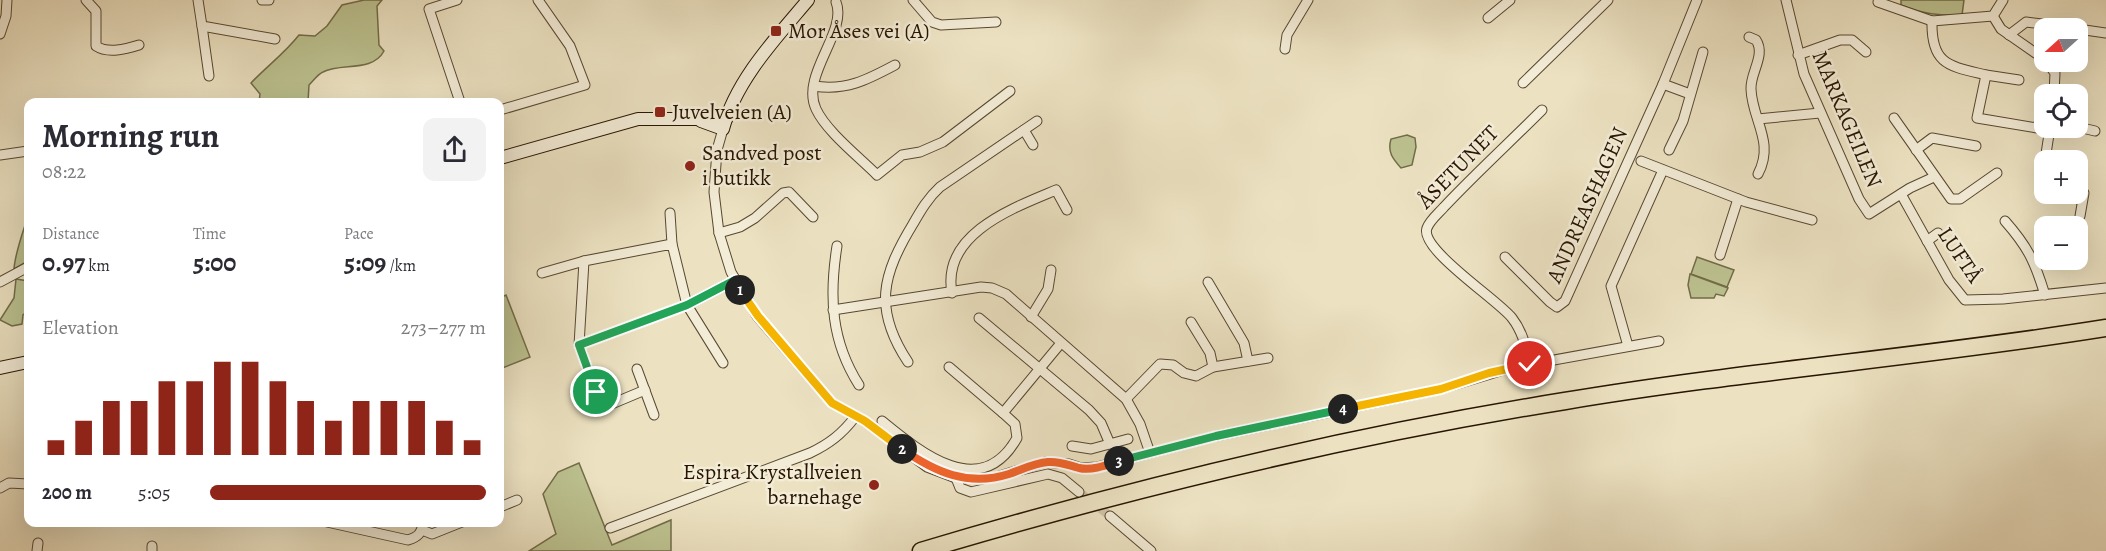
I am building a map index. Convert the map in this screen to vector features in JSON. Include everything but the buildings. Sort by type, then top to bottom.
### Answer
[{"type":"highway","points":[[921,551],[1014,524],[1227,469],[1540,405],[1714,379],[2025,341],[2106,328]]},
{"type":"highway","points":[[956,551],[1227,478],[1459,430],[1666,396],[2106,339]]},
{"type":"street","points":[[0,34],[6,16],[7,0]]},
{"type":"street","points":[[86,0],[96,10],[96,46],[101,49],[125,50],[139,45]]},
{"type":"street","points":[[198,0],[209,76]]},
{"type":"street","points":[[262,0],[269,0]]},
{"type":"street","points":[[457,0],[429,9],[459,98]]},
{"type":"street","points":[[504,109],[585,86],[570,46],[538,0]]},
{"type":"street","points":[[808,0],[749,76],[724,124],[717,150],[714,182],[719,233],[735,280],[758,316],[832,403],[865,421],[927,467],[956,478],[990,479],[1046,462],[1069,464],[1081,468],[1097,467],[1216,436],[1441,389],[1489,373],[1659,341]]},
{"type":"street","points":[[914,0],[932,22],[941,25],[996,22]]},
{"type":"street","points":[[1285,49],[1287,35],[1308,0]]},
{"type":"street","points":[[1488,18],[1510,0]]},
{"type":"street","points":[[1523,83],[1608,0]]},
{"type":"street","name":"ANDREASHAGEN","points":[[1505,257],[1550,302],[1557,307],[1565,300],[1663,84],[1697,0]]},
{"type":"street","name":"MARKAGEILEN","points":[[1786,0],[1798,55],[1820,113],[1869,214],[1900,194],[1934,177]]},
{"type":"street","points":[[1993,16],[2003,0]]},
{"type":"street","points":[[838,1],[839,15],[814,86],[814,104],[818,114],[877,175],[902,155],[943,142],[1010,91]]},
{"type":"street","points":[[1878,2],[1932,21],[1993,16]]},
{"type":"street","points":[[1993,16],[2001,29],[2034,52]]},
{"type":"street","points":[[1932,21],[1931,42],[1939,58],[1960,69],[2019,80]]},
{"type":"street","points":[[2009,35],[2026,22],[2034,23]]},
{"type":"street","points":[[202,26],[275,39]]},
{"type":"street","points":[[2088,31],[2106,33]]},
{"type":"street","points":[[1749,37],[1756,40],[1760,49],[1750,86],[1766,155],[1758,174]]},
{"type":"street","points":[[1798,55],[1840,40],[1852,40],[1866,52]]},
{"type":"street","points":[[1669,150],[1683,121],[1702,52]]},
{"type":"street","points":[[814,86],[830,88],[855,85],[895,65]]},
{"type":"street","points":[[1986,75],[1977,118],[2034,127]]},
{"type":"street","points":[[1663,84],[1690,94]]},
{"type":"street","name":"ÅSETUNET","points":[[1530,364],[1519,328],[1511,316],[1455,268],[1425,235],[1427,226],[1451,200],[1542,111]]},
{"type":"street","points":[[1758,119],[1820,113]]},
{"type":"street","name":"MARKAGEILEN","points":[[1894,118],[1951,199],[1956,201],[1997,173]]},
{"type":"street","points":[[504,157],[638,119],[698,119],[724,124]]},
{"type":"street","points":[[908,362],[890,330],[886,303],[888,269],[903,240],[930,197],[1037,121]]},
{"type":"street","points":[[2088,129],[2095,131]]},
{"type":"street","points":[[1024,130],[1033,145]]},
{"type":"street","points":[[1916,150],[1932,138],[1976,146]]},
{"type":"street","points":[[0,155],[24,152]]},
{"type":"street","points":[[1641,160],[1738,199],[1812,220]]},
{"type":"street","points":[[1628,346],[1611,286],[1663,170]]},
{"type":"street","points":[[1053,180],[1067,210]]},
{"type":"street","points":[[952,293],[950,272],[962,245],[1002,215],[1056,190]]},
{"type":"street","points":[[719,233],[740,227],[755,218],[783,193],[789,192],[813,217]]},
{"type":"street","name":"LUFTÅ","points":[[1900,194],[1949,280],[1965,300],[2045,295],[2106,288]]},
{"type":"street","points":[[1720,255],[1738,199]]},
{"type":"street","points":[[2080,216],[2082,204]]},
{"type":"street","points":[[670,213],[672,244],[687,305],[723,363]]},
{"type":"street","points":[[2004,221],[2034,253]]},
{"type":"street","points":[[1927,241],[1938,233]]},
{"type":"street","points":[[542,273],[584,261],[672,244]]},
{"type":"street","points":[[837,246],[833,271],[833,310],[845,363],[859,385]]},
{"type":"street","points":[[584,261],[579,345],[602,408],[645,390]]},
{"type":"street","points":[[0,282],[24,269]]},
{"type":"street","points":[[1031,317],[1048,289],[1051,270]]},
{"type":"street","points":[[2042,270],[2045,295]]},
{"type":"street","points":[[579,345],[687,305],[735,280]]},
{"type":"street","points":[[1208,282],[1244,343],[1248,361]]},
{"type":"street","points":[[833,310],[981,287],[992,288],[1006,294],[1126,399],[1140,424],[1150,453]]},
{"type":"street","points":[[979,318],[1101,423],[1110,444]]},
{"type":"street","points":[[1191,322],[1210,353],[1213,367]]},
{"type":"street","points":[[1003,413],[1061,343]]},
{"type":"street","points":[[1126,399],[1160,364],[1173,365],[1192,376],[1213,367],[1268,358]]},
{"type":"street","points":[[0,368],[24,363]]},
{"type":"street","points":[[882,421],[926,457],[942,464],[972,469],[987,468],[998,462],[1017,438],[1015,424],[949,367]]},
{"type":"street","points":[[637,369],[654,415]]},
{"type":"street","points":[[610,528],[810,453],[830,443],[844,432],[855,417]]},
{"type":"street","points":[[1072,446],[1092,449],[1128,439]]},
{"type":"street","points":[[956,478],[960,488],[971,492],[1048,474],[1062,478],[1079,492]]},
{"type":"street","points":[[0,488],[9,483],[24,484]]},
{"type":"street","points":[[504,505],[517,500]]},
{"type":"street","points":[[1110,516],[1151,551]]},
{"type":"street","points":[[350,527],[408,540],[417,537],[422,527]]},
{"type":"street","points":[[423,527],[432,534],[450,527]]},
{"type":"green space","points":[[364,0],[382,0],[377,6],[379,45],[384,51],[379,58],[364,65],[330,69],[321,73],[309,85],[308,98],[260,98],[260,94],[251,83],[299,35],[315,36],[327,26],[342,5]]},
{"type":"green space","points":[[1901,0],[1964,0],[1962,15],[1954,15],[1931,14],[1901,5]]},
{"type":"green space","points":[[1407,135],[1415,138],[1416,147],[1412,165],[1401,168],[1392,155],[1390,144],[1391,139]]},
{"type":"green space","points":[[24,229],[24,263],[14,269]]},
{"type":"green space","points":[[1697,257],[1734,270],[1727,287],[1691,274]]},
{"type":"green space","points":[[1690,274],[1728,288],[1724,296],[1716,294],[1714,298],[1691,298],[1688,285]]},
{"type":"green space","points":[[16,279],[24,280],[22,324],[12,326],[0,320],[14,298]]},
{"type":"green space","points":[[506,295],[530,357],[504,367],[504,296]]},
{"type":"green space","points":[[579,463],[612,545],[671,520],[671,551],[529,551],[556,534],[543,494],[558,472]]},
{"type":"tunnel","points":[[1079,492],[1110,516]]},
{"type":"place","name":"Mor Åses vei (A)","points":[[776,31]]},
{"type":"place","name":"Juvelveien (A)","points":[[660,112]]},
{"type":"place","name":"Sandved post i butikk","points":[[690,166]]},
{"type":"place","name":"Espira Krystallveien barnehage","points":[[874,485]]},
{"type":"route","points":[[596,392],[579,345],[687,305],[735,280],[758,316],[832,403],[865,421],[927,467],[956,478],[990,479],[1054,461],[1081,468],[1097,467],[1216,436],[1441,389],[1489,373],[1530,364]]}]
